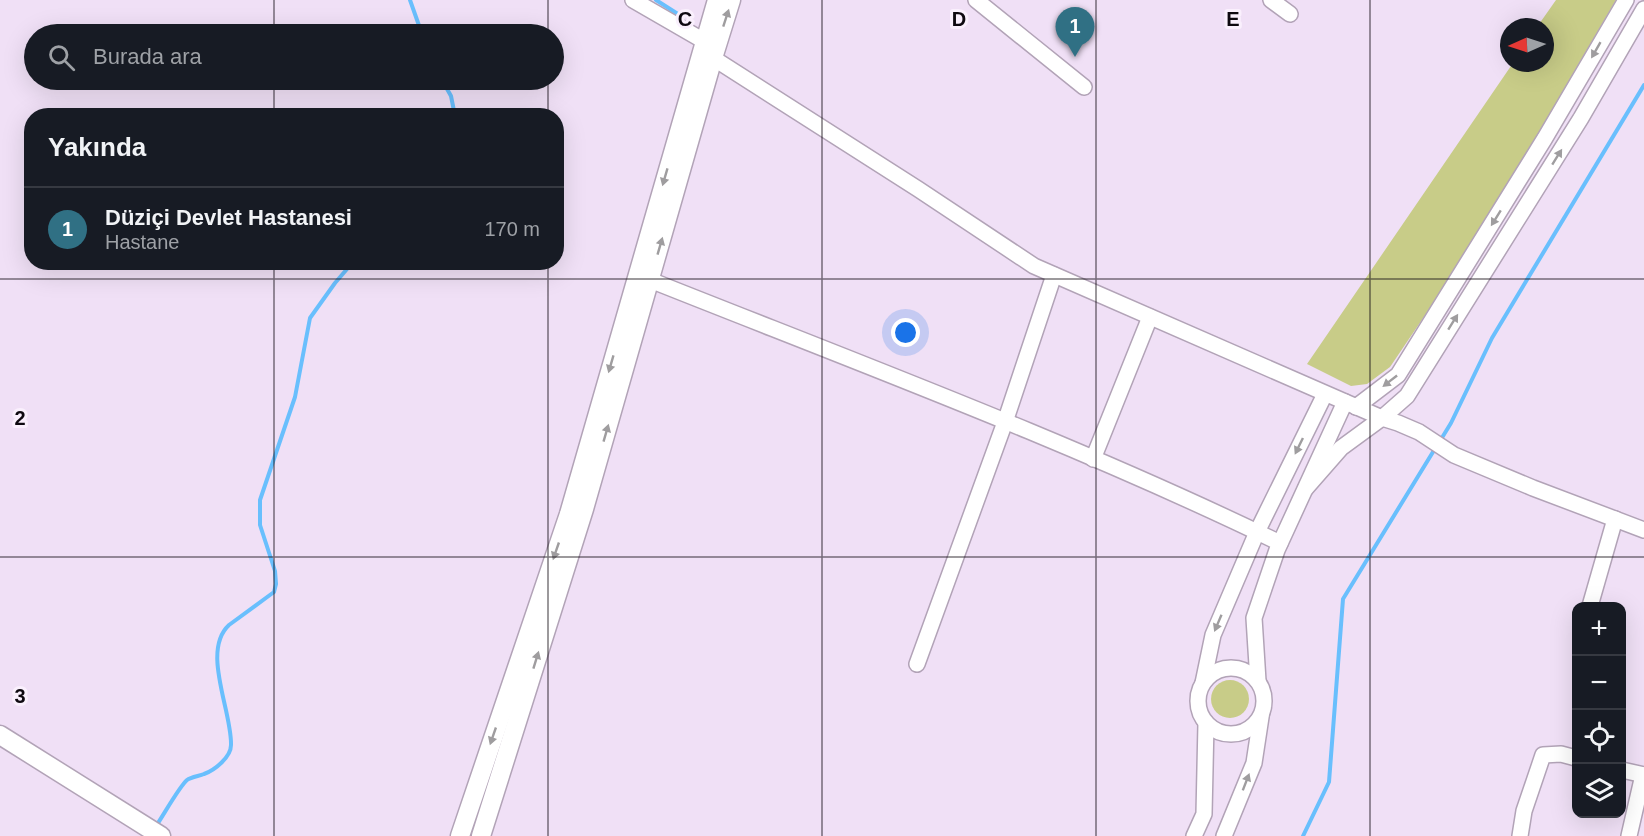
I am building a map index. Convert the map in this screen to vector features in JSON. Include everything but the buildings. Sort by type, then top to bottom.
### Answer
[{"type":"main road","points":[[460,836],[569,514],[717,0]]},
{"type":"main road","points":[[481,836],[584,509],[731,0]]},
{"type":"main road","points":[[0,735],[156,833]]},
{"type":"street","points":[[633,0],[704,41],[713,58],[1034,266],[1350,405],[1419,432],[1454,455],[1644,530]]},
{"type":"street","points":[[976,0],[1084,87]]},
{"type":"street","points":[[1271,0],[1290,14]]},
{"type":"street","points":[[1224,836],[1254,764],[1265,698],[1258,681],[1254,618],[1280,543],[1306,488],[1350,405],[1398,375],[1539,148],[1626,0]]},
{"type":"street","points":[[1306,488],[1341,448],[1382,418],[1407,396],[1581,118],[1644,9]]},
{"type":"street","points":[[917,664],[1005,422],[1054,275]]},
{"type":"street","points":[[650,280],[1183,496],[1280,543]]},
{"type":"street","points":[[1093,459],[1150,317]]},
{"type":"street","points":[[1194,836],[1204,814],[1206,723],[1199,709],[1200,691],[1213,635],[1257,532],[1325,394]]},
{"type":"street","points":[[1591,602],[1616,519]]},
{"type":"street","points":[[1203,683],[1217,671],[1226,668],[1244,670],[1258,681]]},
{"type":"street","points":[[1206,723],[1219,732],[1238,734],[1247,730],[1261,717]]},
{"type":"street","points":[[1520,836],[1524,810],[1543,755],[1562,754],[1572,757]]},
{"type":"street","points":[[1626,771],[1644,775],[1629,836]]},
{"type":"green space","points":[[1556,0],[1616,0],[1480,234],[1390,367],[1367,384],[1351,386],[1307,364],[1507,72],[1554,72],[1554,18],[1543,18]]},
{"type":"green space","points":[[1230,680],[1244,685],[1249,699],[1244,713],[1230,718],[1216,713],[1211,699],[1216,685]]},
{"type":"waterway","points":[[410,0],[418,24]]},
{"type":"waterway","points":[[656,0],[681,16]]},
{"type":"waterway","points":[[1440,441],[1492,338],[1644,85]]},
{"type":"waterway","points":[[448,90],[453,108]]},
{"type":"waterway","points":[[156,826],[187,780],[213,769],[222,762],[230,750],[230,731],[218,665],[221,636],[229,625],[274,592],[275,571],[260,525],[260,500],[295,397],[310,318],[346,270]]},
{"type":"waterway","points":[[1303,836],[1329,782],[1343,599],[1436,447]]},
{"type":"place","name":"Düziçi Devlet Hastanesi","points":[[1075,57]]}]
